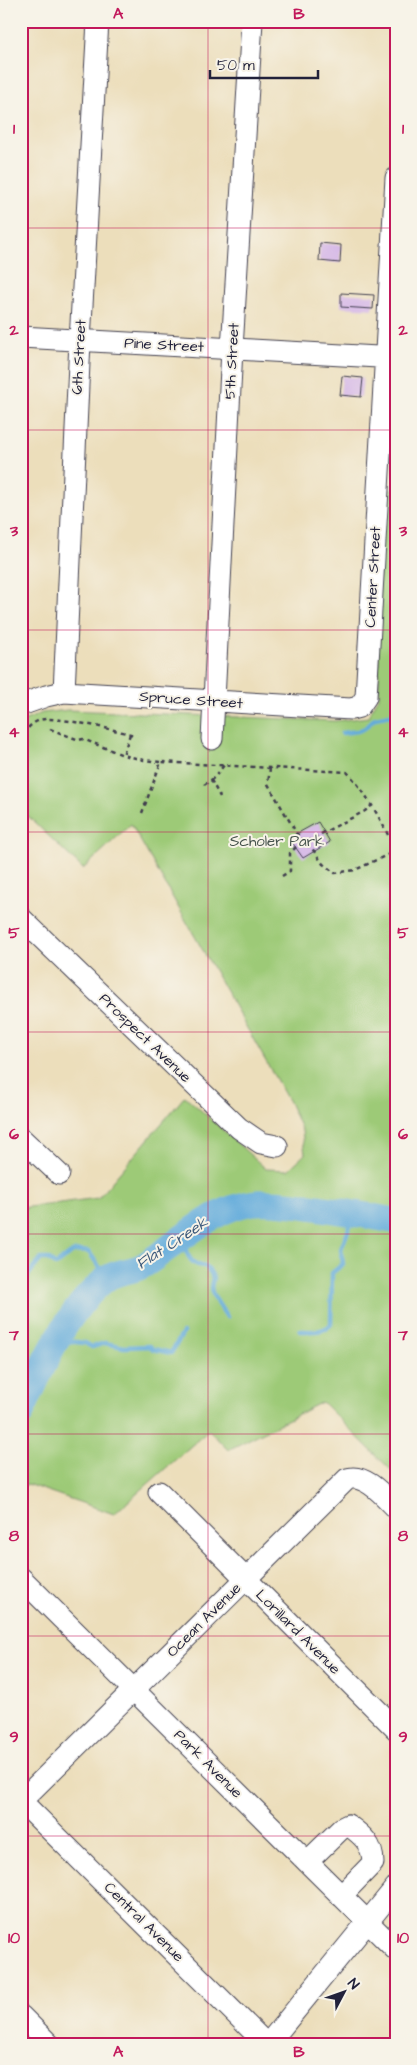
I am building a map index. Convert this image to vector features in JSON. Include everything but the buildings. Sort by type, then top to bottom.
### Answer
[{"type":"street","name":"6th Street","points":[[64,692],[80,341],[98,21]]},
{"type":"street","name":"5th Street","points":[[212,739],[232,349],[252,21]]},
{"type":"street","name":"Center Street","points":[[362,704],[366,697],[390,357],[396,178]]},
{"type":"street","name":"Pine Street","points":[[21,337],[390,357]]},
{"type":"street","name":"Spruce Street","points":[[21,705],[64,692],[351,709],[362,704]]},
{"type":"street","name":"Prospect Avenue","points":[[21,918],[239,1128],[261,1143],[276,1146]]},
{"type":"street","points":[[21,1138],[59,1174]]},
{"type":"street","name":"Ocean Avenue","points":[[21,1801],[347,1479],[353,1477],[362,1479],[394,1507]]},
{"type":"street","name":"Lorillard Avenue","points":[[159,1492],[396,1728]]},
{"type":"street","name":"Park Avenue","points":[[21,1578],[396,1950]]},
{"type":"street","name":"Central Avenue","points":[[21,1801],[267,2044]]},
{"type":"street","points":[[307,1862],[342,1828],[348,1825],[365,1837],[373,1853],[373,1862],[342,1896]]},
{"type":"street","points":[[267,2044],[396,1887]]},
{"type":"street","points":[[21,2016],[49,2044]]},
{"type":"path","points":[[21,742],[23,735],[31,726],[46,719],[135,735]]},
{"type":"path","points":[[50,730],[79,740],[83,738],[123,755],[144,760],[347,772],[358,783],[387,832],[396,852],[354,870],[335,873],[323,864],[314,851],[297,834],[268,784],[270,768]]},
{"type":"path","points":[[123,755],[130,734]]},
{"type":"path","points":[[142,813],[161,762]]},
{"type":"path","points":[[204,785],[224,765]]},
{"type":"path","points":[[211,780],[220,797]]},
{"type":"path","points":[[282,876],[290,871],[290,853],[371,806]]},
{"type":"green space","name":"Scholer Park","points":[[377,489],[396,490],[396,1475],[322,1402],[228,1450],[209,1430],[114,1514],[27,1484],[21,1488],[21,1208],[98,1198],[185,1096],[266,1169],[288,1170],[305,1154],[302,1131],[289,1102],[131,824],[83,869],[28,816],[21,822],[21,722],[42,713],[68,710],[335,721],[368,717],[379,697]]},
{"type":"waterway","points":[[342,733],[358,731],[365,728],[375,718],[396,714]]},
{"type":"waterway","name":"Flat Creek","points":[[21,1414],[56,1341],[67,1323],[92,1292],[106,1279],[117,1273],[147,1264],[192,1230],[215,1216],[239,1206],[269,1202],[323,1208],[396,1221]]},
{"type":"waterway","points":[[300,1331],[321,1330],[331,1324],[332,1273],[343,1264],[341,1249],[355,1213]]},
{"type":"waterway","points":[[181,1240],[192,1261],[195,1264],[205,1266],[212,1275],[212,1292],[227,1317]]},
{"type":"waterway","points":[[21,1284],[41,1259],[48,1259],[56,1265],[77,1251],[89,1252],[107,1278]]},
{"type":"waterway","points":[[57,1340],[85,1343],[92,1347],[105,1343],[124,1347],[150,1346],[153,1349],[171,1353],[183,1333]]}]
